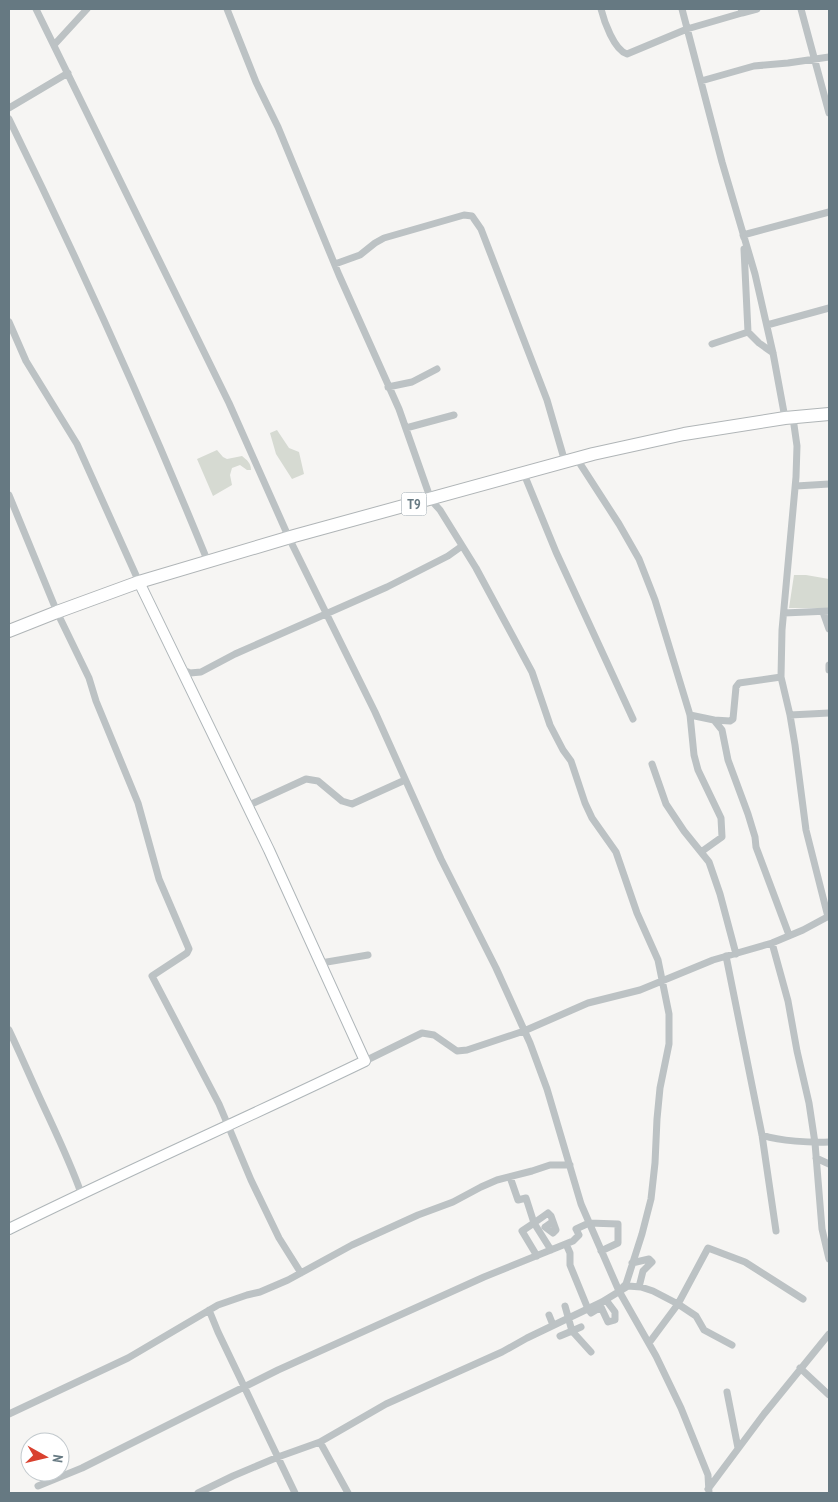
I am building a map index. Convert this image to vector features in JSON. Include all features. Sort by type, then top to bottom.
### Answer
[{"type":"highway","name":"T9","points":[[9,631],[139,582],[289,538],[564,462],[630,445],[684,434],[789,418],[829,414]]},
{"type":"street","points":[[36,9],[228,403],[289,538],[374,712],[441,859],[484,943],[524,1030],[547,1089],[581,1204],[619,1291],[649,1343],[689,1428],[709,1479],[707,1492]]},
{"type":"street","points":[[54,45],[87,9]]},
{"type":"street","points":[[227,9],[256,82],[278,127],[406,428],[431,500],[440,510],[476,568],[532,672],[550,725],[562,750],[571,761],[585,803],[592,818],[616,852],[636,912],[658,960],[669,1014],[669,1044],[660,1088],[656,1163],[651,1199],[626,1284],[619,1291]]},
{"type":"street","points":[[601,9],[616,45],[627,54],[687,29],[741,11],[757,9]]},
{"type":"street","points":[[10,1226],[229,1126],[422,1032],[434,1035],[457,1052],[467,1050],[524,1030],[588,1003],[640,990],[694,966],[772,943],[829,917],[806,830],[790,715],[781,677],[784,613],[796,486],[797,446],[755,274],[722,162],[682,9]]},
{"type":"street","points":[[801,9],[829,113]]},
{"type":"street","points":[[701,81],[754,66],[829,57]]},
{"type":"street","points":[[9,108],[68,73]]},
{"type":"street","points":[[9,119],[74,255],[166,457],[208,562]]},
{"type":"street","points":[[743,235],[829,212]]},
{"type":"street","points":[[335,264],[360,255],[374,243],[384,238],[464,215],[472,216],[481,229],[524,338],[547,400],[564,462]]},
{"type":"street","points":[[743,235],[748,332],[758,343],[774,353]]},
{"type":"street","points":[[767,325],[829,308]]},
{"type":"street","points":[[9,322],[26,361],[77,444],[139,582],[247,806],[365,1061]]},
{"type":"street","points":[[712,344],[748,332]]},
{"type":"street","points":[[388,387],[412,382],[437,369]]},
{"type":"street","points":[[406,428],[454,415]]},
{"type":"street","points":[[577,459],[639,559],[655,600],[690,715],[694,755],[698,770],[721,818],[722,837],[701,852]]},
{"type":"street","points":[[524,474],[556,552],[633,719]]},
{"type":"street","points":[[796,486],[829,484]]},
{"type":"street","points":[[9,495],[56,612],[89,678],[96,701],[138,803],[159,879],[189,949],[187,953],[152,976],[229,1126],[274,1230],[301,1273]]},
{"type":"street","points":[[181,669],[190,673],[202,672],[235,654],[387,587],[448,556],[462,546]]},
{"type":"street","points":[[784,613],[826,611],[829,630]]},
{"type":"street","points":[[829,665],[829,670]]},
{"type":"street","points":[[690,715],[730,721],[733,719],[736,687],[739,683],[781,677]]},
{"type":"street","points":[[790,715],[829,713]]},
{"type":"street","points":[[714,720],[722,730],[728,760],[748,814],[755,837],[756,848],[789,935]]},
{"type":"street","points":[[652,764],[666,804],[709,862],[720,894],[736,954]]},
{"type":"street","points":[[247,806],[306,779],[318,781],[342,801],[352,804],[405,780]]},
{"type":"street","points":[[772,943],[788,1001],[809,1103],[815,1143],[822,1229],[829,1259]]},
{"type":"street","points":[[321,963],[368,955]]},
{"type":"street","points":[[726,956],[762,1135],[776,1231]]},
{"type":"street","points":[[9,1030],[54,1126],[81,1193]]},
{"type":"street","points":[[762,1135],[776,1139],[815,1143],[829,1142]]},
{"type":"street","points":[[816,1158],[829,1164]]},
{"type":"street","points":[[9,1414],[128,1358],[229,1300],[260,1292],[374,1235],[453,1202],[481,1186],[550,1164],[570,1165]]},
{"type":"street","points":[[510,1177],[518,1200],[526,1198],[534,1223],[551,1250]]},
{"type":"street","points":[[537,1256],[522,1231],[548,1213],[551,1216],[552,1222]]},
{"type":"street","points":[[38,1486],[91,1463],[278,1370],[476,1281],[573,1241],[579,1235],[576,1229],[589,1223],[618,1224],[618,1243],[601,1251]]},
{"type":"street","points":[[566,1244],[570,1254],[570,1265],[588,1309],[591,1313],[601,1307],[608,1322],[615,1320],[615,1312],[606,1300]]},
{"type":"street","points":[[649,1343],[678,1304],[708,1248],[745,1262],[803,1299]]},
{"type":"street","points":[[632,1263],[649,1259],[652,1262],[643,1271],[639,1287]]},
{"type":"street","points":[[198,1493],[278,1457],[320,1442],[386,1404],[502,1352],[606,1300],[628,1286],[654,1292],[678,1304],[696,1316],[704,1330],[732,1345]]},
{"type":"street","points":[[565,1306],[572,1331],[591,1352]]},
{"type":"street","points":[[209,1310],[295,1493]]},
{"type":"street","points":[[549,1315],[553,1325]]},
{"type":"street","points":[[560,1336],[581,1326]]},
{"type":"street","points":[[707,1492],[738,1448],[829,1334]]},
{"type":"street","points":[[800,1368],[829,1395]]},
{"type":"street","points":[[728,1392],[738,1448]]},
{"type":"street","points":[[320,1442],[348,1493]]},
{"type":"shaded area","points":[[277,430],[289,448],[299,452],[304,474],[292,479],[276,454],[270,433]]},
{"type":"shaded area","points":[[217,450],[227,459],[242,456],[247,460],[251,470],[247,470],[240,465],[232,468],[230,475],[232,485],[213,496],[197,459]]},
{"type":"shaded area","points":[[794,575],[829,579],[829,608],[789,608]]}]
